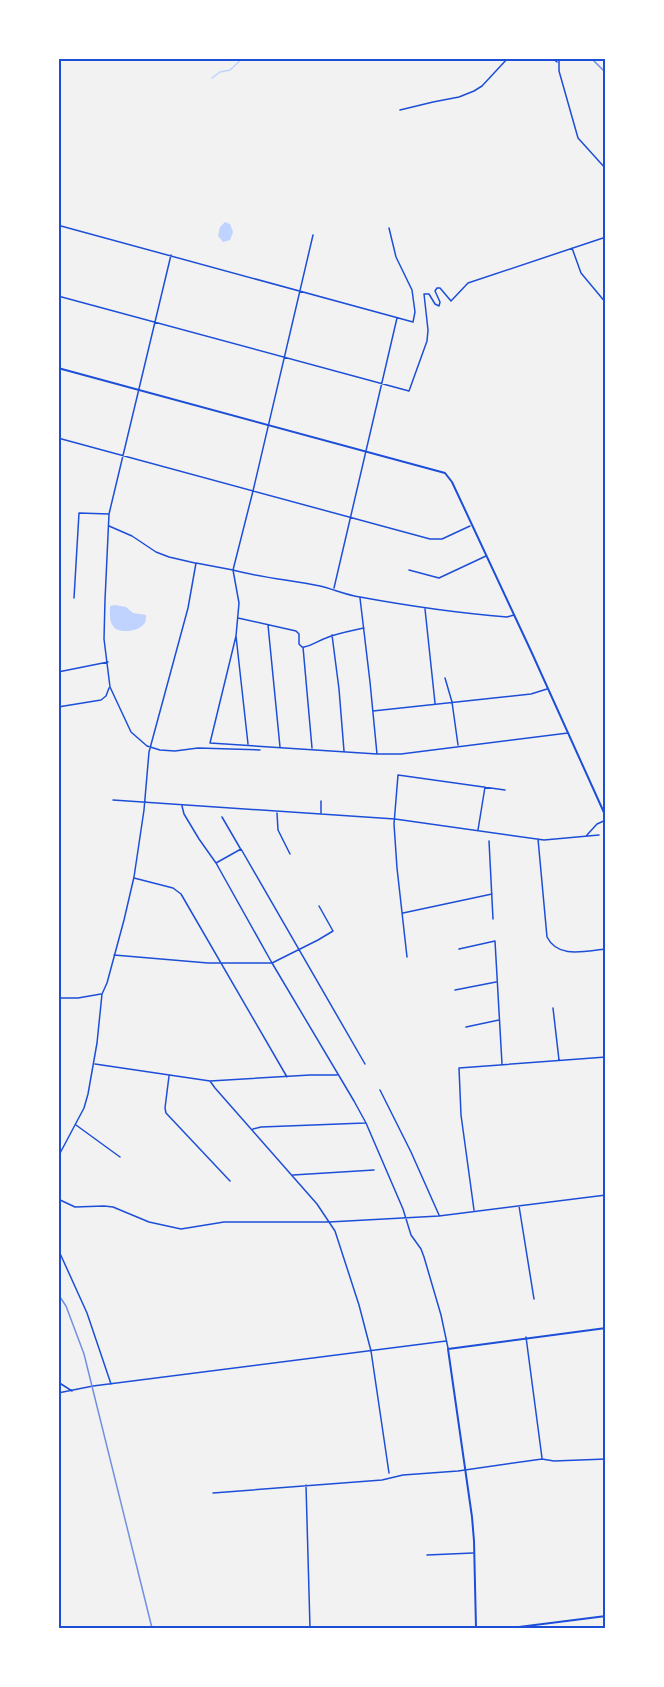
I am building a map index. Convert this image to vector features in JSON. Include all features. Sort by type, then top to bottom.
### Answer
[{"type":"street","points":[[400,110],[459,97],[474,91],[482,86],[508,58]]},
{"type":"street","points":[[552,58],[559,60],[578,138],[606,170]]},
{"type":"street","points":[[58,221],[60,225],[58,235]]},
{"type":"street","points":[[60,225],[411,322],[415,318],[412,290],[396,257],[390,228]]},
{"type":"street","points":[[313,235],[253,491],[232,570],[239,598],[236,636],[210,743],[401,754],[567,733]]},
{"type":"street","points":[[58,296],[410,391],[427,341],[424,294],[429,294],[439,306],[440,302],[435,291],[437,288],[440,288],[451,301],[468,283],[606,237]]},
{"type":"street","points":[[571,247],[581,273],[606,303]]},
{"type":"street","points":[[171,255],[108,525],[104,639],[110,687],[131,732],[141,742],[151,747],[175,751],[198,748],[260,750]]},
{"type":"street","points":[[602,299],[606,296]]},
{"type":"street","points":[[333,589],[397,318]]},
{"type":"street","points":[[58,368],[445,473],[452,482],[487,556],[606,819],[597,824],[586,836]]},
{"type":"street","points":[[58,438],[435,539],[442,539],[472,525]]},
{"type":"street","points":[[74,598],[79,513],[110,514]]},
{"type":"street","points":[[108,525],[132,536],[156,552],[196,563],[425,608],[507,617],[514,615]]},
{"type":"street","points":[[409,570],[439,578],[487,556]]},
{"type":"street","points":[[58,1157],[84,1108],[88,1094],[102,994],[134,877],[151,747],[185,618],[196,563]]},
{"type":"street","points":[[360,597],[376,754]]},
{"type":"street","points":[[425,608],[436,704]]},
{"type":"street","points":[[238,618],[298,632],[299,644],[303,647],[312,749]]},
{"type":"street","points":[[268,625],[280,748]]},
{"type":"street","points":[[303,647],[312,646],[332,635],[364,628]]},
{"type":"street","points":[[332,635],[344,752]]},
{"type":"street","points":[[236,636],[248,746]]},
{"type":"street","points":[[58,672],[108,662]]},
{"type":"street","points":[[445,678],[452,702],[458,746]]},
{"type":"street","points":[[58,707],[101,700],[106,696],[110,687]]},
{"type":"street","points":[[373,711],[531,694],[548,689]]},
{"type":"street","points":[[407,957],[395,819],[398,775],[505,790]]},
{"type":"street","points":[[478,831],[484,787]]},
{"type":"street","points":[[113,800],[395,819],[538,839],[598,835]]},
{"type":"street","points":[[321,801],[321,814]]},
{"type":"street","points":[[182,806],[184,814],[216,863],[366,1123],[411,1235],[424,1257],[441,1315],[448,1349],[466,1469],[472,1517],[476,1629]]},
{"type":"street","points":[[277,812],[278,830],[290,854]]},
{"type":"street","points":[[222,817],[365,1064]]},
{"type":"street","points":[[538,839],[547,937],[551,945],[561,951],[571,952],[606,949]]},
{"type":"street","points":[[489,841],[494,919]]},
{"type":"street","points":[[216,863],[241,849]]},
{"type":"street","points":[[134,877],[178,891],[184,898],[287,1077]]},
{"type":"street","points":[[402,913],[492,894]]},
{"type":"street","points":[[113,955],[221,963],[272,963],[333,931],[319,906]]},
{"type":"street","points":[[459,949],[495,941],[502,1064]]},
{"type":"street","points":[[455,990],[497,982]]},
{"type":"street","points":[[58,998],[78,998],[102,994]]},
{"type":"street","points":[[553,1008],[559,1061]]},
{"type":"street","points":[[466,1027],[500,1020]]},
{"type":"street","points":[[474,1212],[461,1115],[459,1068],[606,1057]]},
{"type":"street","points":[[94,1064],[210,1081],[339,1075]]},
{"type":"street","points":[[169,1075],[166,1113],[230,1181]]},
{"type":"street","points":[[210,1081],[317,1204],[335,1231],[371,1351],[389,1473]]},
{"type":"street","points":[[380,1090],[439,1216]]},
{"type":"street","points":[[252,1129],[366,1123]]},
{"type":"street","points":[[75,1125],[120,1156]]},
{"type":"street","points":[[292,1175],[374,1170]]},
{"type":"street","points":[[58,1199],[80,1207],[113,1207],[149,1222],[181,1229],[224,1222],[329,1222],[439,1216],[606,1195]]},
{"type":"street","points":[[519,1205],[534,1299]]},
{"type":"street","points":[[58,1249],[87,1313],[111,1384]]},
{"type":"street","points":[[448,1349],[606,1328]]},
{"type":"street","points":[[526,1337],[542,1459]]},
{"type":"street","points":[[58,1393],[111,1384],[446,1341]]},
{"type":"street","points":[[58,1382],[73,1391]]},
{"type":"street","points":[[213,1493],[382,1480],[402,1475],[542,1459],[554,1461],[606,1459]]},
{"type":"street","points":[[306,1485],[310,1629]]},
{"type":"street","points":[[427,1555],[474,1553]]},
{"type":"street","points":[[511,1629],[606,1616]]},
{"type":"street","points":[[559,1622],[560,1627]]},
{"type":"water","points":[[225,222],[230,224],[233,232],[230,240],[223,242],[218,236],[220,227]]},
{"type":"water","points":[[110,606],[126,607],[133,613],[146,615],[145,623],[133,630],[116,629],[110,619]]},
{"type":"waterway","points":[[212,78],[220,72],[230,70],[243,58]]},
{"type":"railway","points":[[591,58],[606,73]]},
{"type":"railway","points":[[58,1294],[66,1306],[84,1354],[152,1628]]}]
